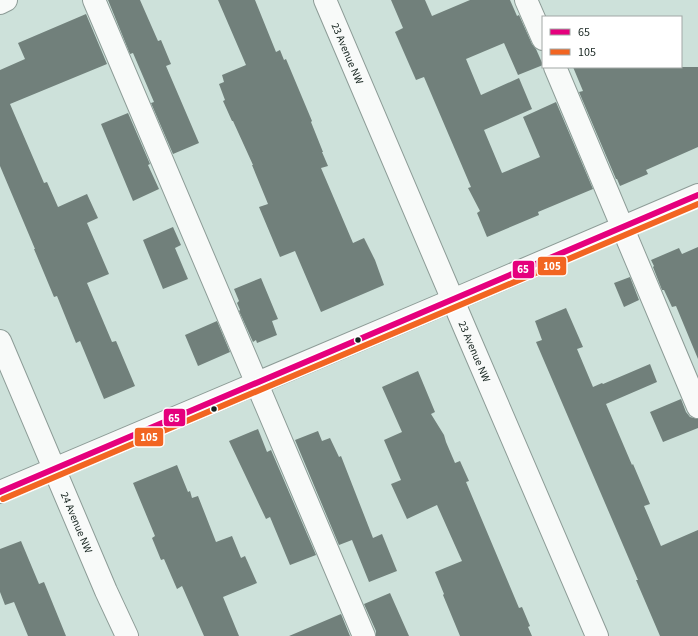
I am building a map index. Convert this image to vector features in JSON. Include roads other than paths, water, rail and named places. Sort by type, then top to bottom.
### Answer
[{"type":"street","points":[[0,3],[6,0]]},
{"type":"street","points":[[94,0],[364,636]]},
{"type":"street","name":"23 Avenue NW","points":[[326,0],[597,636]]},
{"type":"street","points":[[526,0],[542,37]]},
{"type":"street","points":[[555,68],[698,407]]},
{"type":"street","points":[[0,492],[698,195]]},
{"type":"street","name":"24 Avenue NW","points":[[0,341],[106,591],[127,636]]}]
